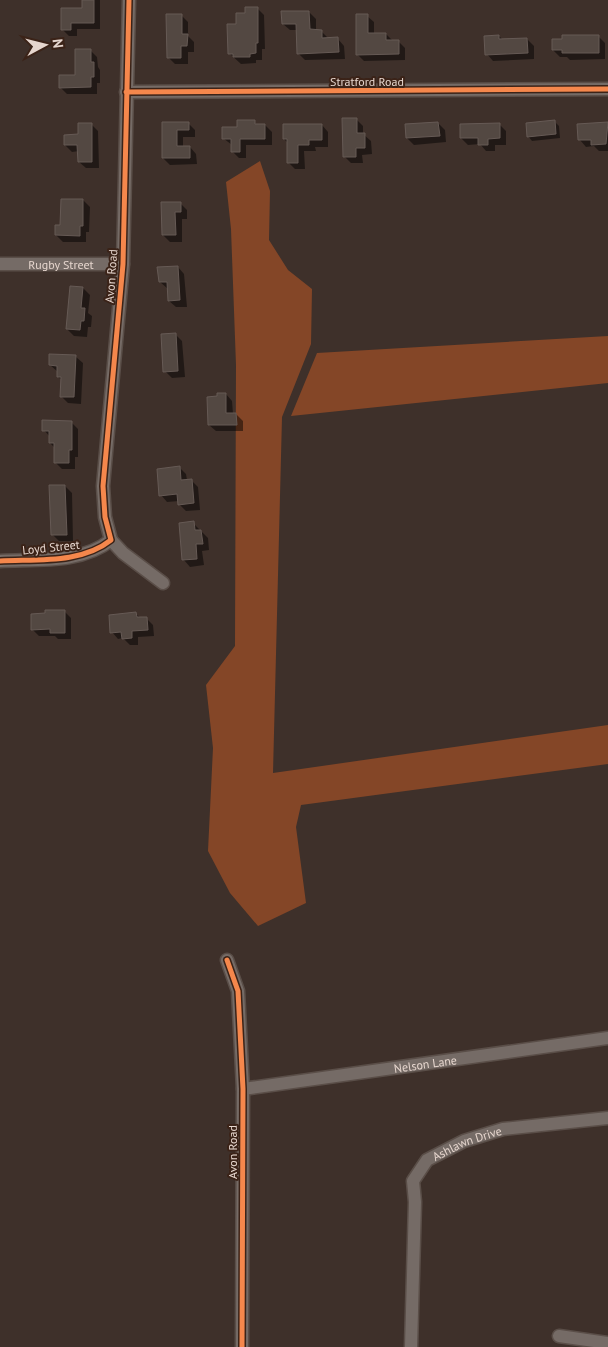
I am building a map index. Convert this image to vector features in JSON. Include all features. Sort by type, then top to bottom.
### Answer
[{"type":"street","name":"Avon Road","points":[[129,0],[123,264],[103,486],[107,544],[123,553],[163,583]]},
{"type":"street","name":"Stratford Road","points":[[126,92],[608,89]]},
{"type":"street","name":"Rugby Street","points":[[0,264],[123,264]]},
{"type":"street","name":"Loyd Street","points":[[0,561],[80,556],[107,544]]},
{"type":"street","name":"Avon Road","points":[[227,960],[238,991],[243,1089],[242,1347]]},
{"type":"street","name":"Nelson Lane","points":[[243,1089],[608,1038]]},
{"type":"street","name":"Ashlawn Drive","points":[[411,1347],[413,1181],[428,1160],[464,1140],[503,1129],[608,1118]]},
{"type":"street","points":[[559,1336],[608,1343]]},
{"type":"shaded area","points":[[260,161],[270,191],[269,240],[288,270],[312,289],[311,344],[282,417],[273,773],[608,725],[608,764],[301,805],[296,827],[306,903],[258,926],[230,893],[208,851],[213,748],[206,685],[235,646],[236,365],[231,229],[226,182]]},
{"type":"shaded area","points":[[608,336],[608,383],[291,416],[317,353]]},
{"type":"building","points":[[82,0],[94,0],[94,23],[71,23],[71,30],[61,30],[61,8],[82,8]]},
{"type":"building","points":[[245,7],[258,7],[258,43],[256,43],[256,53],[250,54],[250,57],[233,57],[233,54],[228,54],[227,24],[236,24],[236,13],[245,13]]},
{"type":"building","points":[[281,11],[309,11],[310,29],[322,30],[322,38],[338,37],[339,52],[297,54],[296,24],[282,24]]},
{"type":"building","points":[[166,14],[182,14],[182,34],[188,34],[187,46],[181,46],[181,58],[167,58]]},
{"type":"building","points":[[356,14],[368,14],[368,33],[386,33],[386,40],[399,40],[399,54],[356,55]]},
{"type":"building","points":[[499,35],[499,39],[527,38],[528,53],[485,55],[484,36]]},
{"type":"building","points":[[562,35],[599,35],[599,53],[562,53],[562,50],[552,50],[552,39],[562,39]]},
{"type":"building","points":[[75,49],[91,49],[91,62],[94,62],[94,77],[91,77],[91,87],[59,88],[59,75],[75,75]]},
{"type":"building","points":[[342,118],[357,118],[357,133],[365,133],[365,148],[356,148],[356,157],[343,157]]},
{"type":"building","points":[[237,120],[255,120],[255,124],[265,124],[265,139],[240,139],[240,152],[231,152],[231,139],[222,139],[222,127],[237,127]]},
{"type":"building","points":[[555,120],[556,134],[527,137],[526,123]]},
{"type":"building","points":[[162,122],[189,122],[189,130],[177,130],[177,146],[190,146],[190,158],[162,158]]},
{"type":"building","points":[[438,122],[440,136],[406,138],[405,124]]},
{"type":"building","points":[[608,122],[606,144],[591,145],[591,140],[578,140],[577,124]]},
{"type":"building","points":[[78,123],[92,123],[92,162],[78,162],[77,145],[64,145],[64,135],[78,134]]},
{"type":"building","points":[[500,123],[500,138],[488,139],[488,145],[478,145],[478,138],[460,138],[460,124]]},
{"type":"building","points":[[283,124],[322,124],[322,140],[309,140],[309,145],[298,145],[298,163],[287,163],[287,139],[283,139]]},
{"type":"building","points":[[61,199],[83,199],[83,226],[80,226],[80,236],[55,235],[55,225],[60,225]]},
{"type":"building","points":[[161,202],[181,202],[181,212],[175,212],[176,235],[162,235]]},
{"type":"building","points":[[178,266],[180,300],[168,301],[167,282],[159,282],[157,267]]},
{"type":"building","points":[[70,286],[83,287],[81,308],[85,308],[84,321],[81,321],[80,330],[66,329]]},
{"type":"building","points":[[176,333],[178,371],[163,372],[161,334]]},
{"type":"building","points":[[49,354],[76,355],[74,397],[60,397],[61,377],[57,377],[57,366],[49,365]]},
{"type":"building","points":[[217,393],[226,393],[226,413],[236,413],[237,425],[208,425],[207,397],[217,396]]},
{"type":"building","points":[[42,420],[72,421],[72,450],[69,450],[69,463],[54,463],[54,443],[49,443],[49,431],[42,431]]},
{"type":"building","points":[[180,466],[181,480],[192,479],[194,503],[178,505],[177,494],[159,496],[157,469]]},
{"type":"building","points":[[49,485],[65,485],[67,535],[51,535]]},
{"type":"building","points":[[194,521],[195,530],[201,530],[203,544],[196,544],[197,559],[182,560],[179,523]]},
{"type":"building","points":[[45,610],[65,610],[65,633],[50,633],[50,629],[31,630],[31,614],[45,613]]},
{"type":"building","points":[[136,612],[137,617],[147,617],[148,630],[132,631],[132,638],[122,639],[121,632],[110,633],[109,615]]},
{"type":"cycle path","points":[[0,561],[72,557],[99,548],[111,540],[105,517],[103,486],[123,264],[129,0]]},
{"type":"cycle path","points":[[126,92],[608,89]]},
{"type":"cycle path","points":[[227,960],[238,991],[243,1089],[242,1347]]}]
